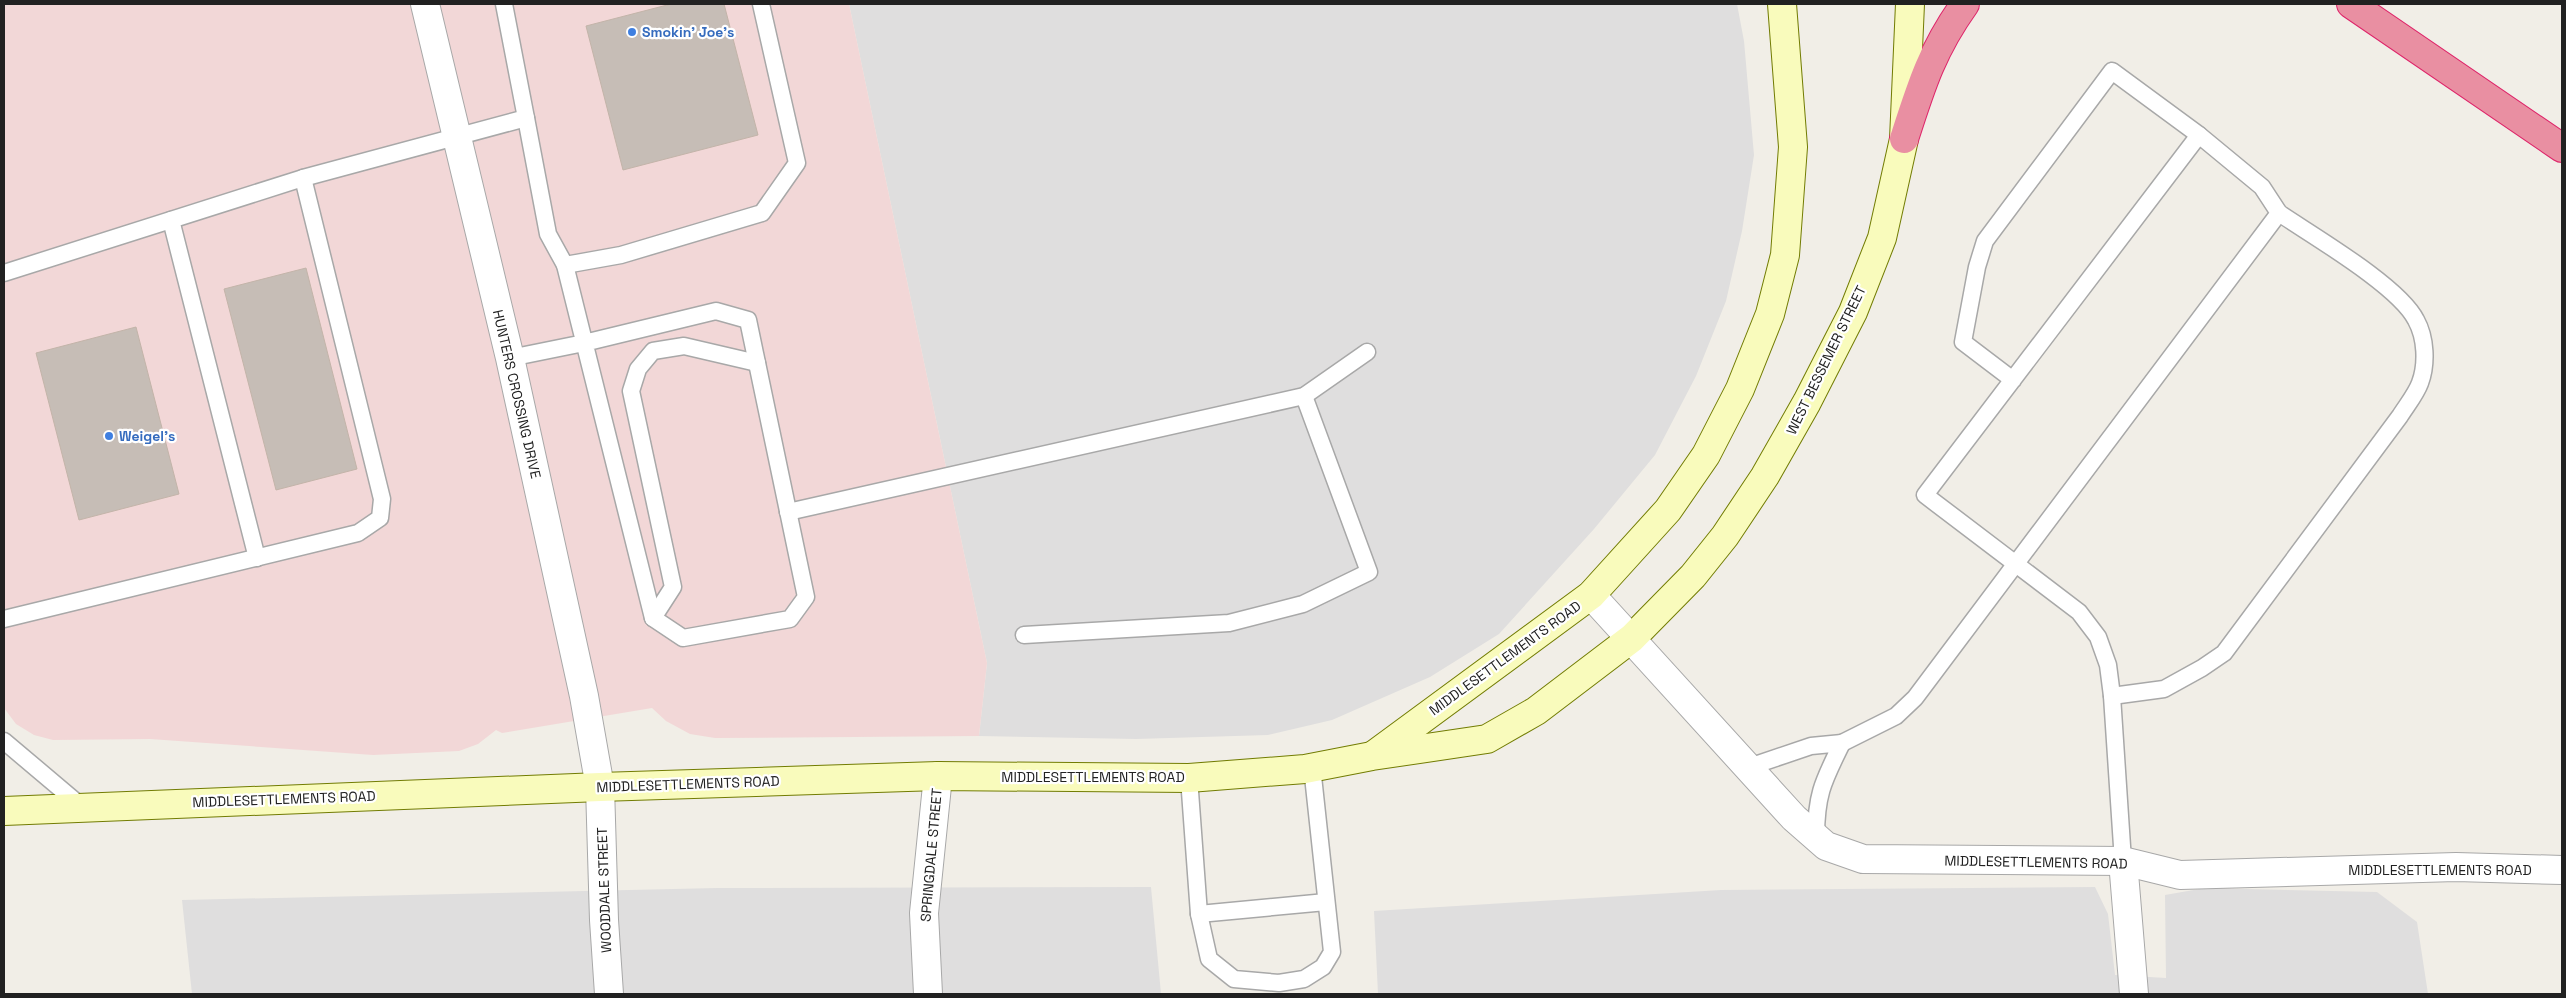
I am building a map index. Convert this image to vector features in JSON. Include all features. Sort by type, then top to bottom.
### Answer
[{"type":"highway","points":[[1904,139],[1924,76],[1944,33],[1965,4]]},
{"type":"highway","points":[[2351,4],[2562,148]]},
{"type":"main road","points":[[1776,4],[1784,37]]},
{"type":"main road","points":[[1591,595],[1668,510],[1706,455],[1740,389],[1770,314],[1786,256],[1793,147],[1782,4]]},
{"type":"main road","name":"WEST BESSEMER STREET","points":[[1632,638],[1693,576],[1725,536],[1765,476],[1807,402],[1853,312],[1882,238],[1904,139],[1910,4]]},
{"type":"main road","name":"MIDDLESETTLEMENTS ROAD","points":[[1372,756],[1591,595]]},
{"type":"main road","name":"MIDDLESETTLEMENTS ROAD","points":[[4,811],[80,806],[938,776],[1188,778],[1312,768],[1372,756],[1487,739],[1536,711],[1632,638]]},
{"type":"street","name":"HUNTERS CROSSING DRIVE","points":[[425,4],[510,358],[584,696],[600,787]]},
{"type":"street","name":"MIDDLESETTLEMENTS ROAD","points":[[1591,595],[1794,818],[1826,846],[1862,859],[2123,861],[2180,875],[2456,867],[2562,870]]},
{"type":"street","name":"SPRINGDALE STREET","points":[[928,994],[924,912],[938,776]]},
{"type":"street","name":"WOODDALE STREET","points":[[600,787],[604,920],[609,994]]},
{"type":"street","points":[[2123,861],[2134,994]]},
{"type":"lane","points":[[504,4],[548,234],[565,265],[584,343],[652,618],[683,638],[790,619],[806,597],[748,320],[716,311],[584,343],[510,358]]},
{"type":"lane","points":[[565,265],[621,255],[762,213],[797,162],[761,4]]},
{"type":"lane","points":[[2013,380],[1963,342],[1985,240],[2112,71],[2198,135],[2262,187],[2279,213],[2390,289],[2416,319],[2424,340],[2424,359],[2420,383],[2400,416],[2224,652],[2202,668],[2164,689],[2112,696]]},
{"type":"lane","points":[[4,273],[302,178],[455,135],[526,118]]},
{"type":"lane","points":[[2123,861],[2112,696],[2108,665],[2098,637],[2079,612],[1925,495],[2198,135]]},
{"type":"lane","points":[[4,620],[358,533],[380,518],[382,499],[302,178]]},
{"type":"lane","points":[[1749,767],[1811,746],[1842,743],[1896,716],[1915,698],[2279,213]]},
{"type":"lane","points":[[171,220],[257,558]]},
{"type":"lane","points":[[652,618],[673,587],[631,391],[638,370],[654,351],[684,346],[757,363]]},
{"type":"lane","points":[[788,512],[1304,396],[1366,352]]},
{"type":"lane","points":[[1024,635],[1229,623],[1303,604],[1369,572],[1304,396]]},
{"type":"lane","points":[[4,741],[80,806]]},
{"type":"lane","points":[[1816,836],[1816,812],[1819,790],[1842,743]]},
{"type":"lane","points":[[1188,778],[1199,914],[1209,959],[1234,979],[1279,983],[1304,979],[1323,967],[1332,952],[1312,768]]},
{"type":"lane","points":[[1199,914],[1326,902]]},
{"type":"shaded area","points":[[4,4],[849,4],[987,663],[979,736],[715,738],[690,734],[666,721],[652,708],[502,733],[496,730],[478,744],[459,751],[373,755],[150,739],[53,740],[34,735],[16,724],[4,708]]},
{"type":"shaded area","points":[[849,4],[1737,4],[1744,41],[1754,155],[1742,231],[1726,301],[1696,376],[1655,455],[1594,529],[1499,634],[1430,677],[1332,720],[1268,735],[1136,739],[979,736],[987,663]]},
{"type":"shaded area","points":[[1151,887],[1161,994],[192,994],[182,900],[717,888]]},
{"type":"shaded area","points":[[2095,887],[2108,914],[2115,975],[2166,978],[2165,895],[2205,888],[2377,892],[2417,922],[2428,994],[1378,994],[1374,911],[1721,890]]},
{"type":"building","points":[[671,4],[724,4],[758,135],[623,170],[586,26]]},
{"type":"building","points":[[306,268],[357,469],[276,490],[224,289]]},
{"type":"building","points":[[136,327],[179,494],[79,520],[36,353]]},
{"type":"place","name":"Smokin' Joe's","points":[[632,32]]},
{"type":"place","name":"Weigel's","points":[[109,436]]}]
